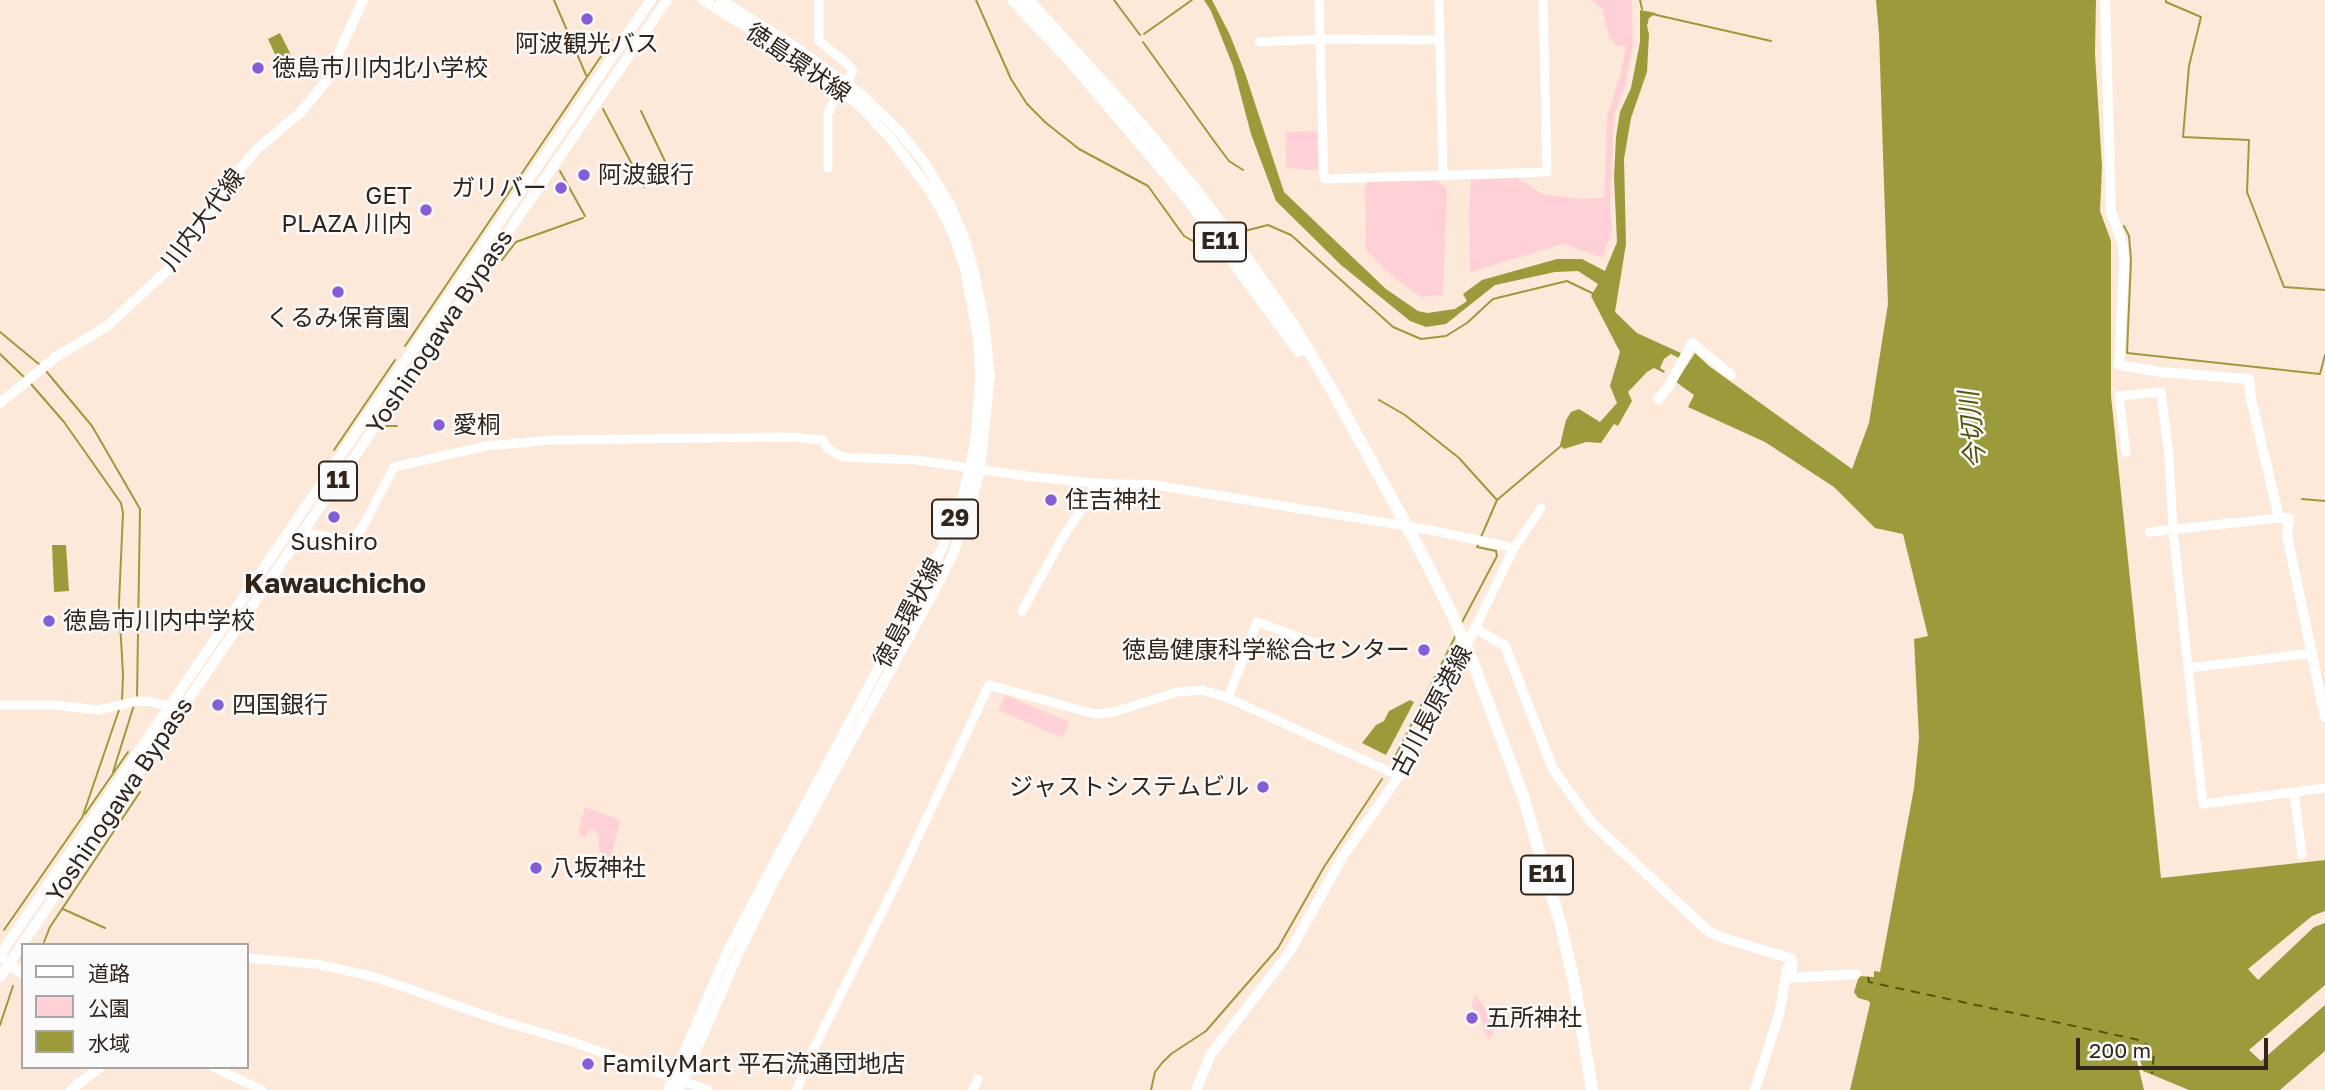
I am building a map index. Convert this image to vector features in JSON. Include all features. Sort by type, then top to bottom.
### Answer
[{"type":"highway","name":"E11","points":[[1013,0],[1068,58],[1188,198],[1288,334],[1396,506]]},
{"type":"highway","name":"E11","points":[[1028,0],[1145,129],[1197,192],[1295,328],[1396,506],[1448,606],[1504,744],[1544,864],[1575,987],[1592,1090]]},
{"type":"main road","name":"川内大代線","points":[[0,402],[43,368],[107,326],[171,267],[235,175],[258,148],[301,112],[326,81],[363,0]]},
{"type":"main road","name":"Yoshinogawa Bypass","points":[[24,943],[176,708],[651,0]]},
{"type":"main road","name":"Yoshinogawa Bypass","points":[[0,955],[304,531],[667,0]]},
{"type":"main road","name":"徳島環状線","points":[[668,1090],[678,1082],[774,881],[953,554],[971,504],[989,388],[989,352],[973,268],[963,235],[937,183],[912,147],[882,114],[703,0]]},
{"type":"main road","name":"徳島環状線","points":[[721,0],[791,44],[844,88]]},
{"type":"main road","points":[[2105,0],[2111,212],[2123,244],[2124,266],[2119,365],[2161,372],[2249,379],[2250,399],[2279,518],[2290,518],[2287,535],[2325,717]]},
{"type":"main road","points":[[1658,399],[1669,386],[1692,343],[1731,375]]},
{"type":"main road","name":"古川長原港線","points":[[1196,1090],[1211,1054],[1289,953],[1343,856],[1399,776],[1475,628],[1504,646],[1553,769],[1600,831],[1682,904],[1708,931],[1789,958]]},
{"type":"main road","name":"Yoshinogawa Bypass","points":[[0,978],[21,947]]},
{"type":"main road","points":[[0,955],[21,973]]},
{"type":"main road","points":[[1789,958],[1792,960],[1791,978],[1856,974]]},
{"type":"main road","points":[[1755,1090],[1780,1011],[1789,958]]},
{"type":"main road","points":[[71,1090],[97,1069]]},
{"type":"street","points":[[818,0],[818,39],[852,68],[852,74],[828,113],[828,169]]},
{"type":"street","points":[[1319,0],[1324,179],[1547,172],[1543,0]]},
{"type":"street","points":[[1439,0],[1443,177]]},
{"type":"street","points":[[1259,42],[1321,39],[1439,40]]},
{"type":"street","points":[[2126,452],[2119,396],[2161,392],[2203,804],[2325,788]]},
{"type":"street","points":[[304,531],[348,540],[361,530],[394,467],[466,450],[517,442],[790,437],[822,439],[827,448],[842,457],[916,460],[1095,483],[1167,487],[1310,509],[1514,548]]},
{"type":"street","points":[[1022,611],[1095,483]]},
{"type":"street","points":[[1475,628],[1514,548],[1541,508]]},
{"type":"street","points":[[2148,532],[2279,518]]},
{"type":"street","points":[[1228,698],[1257,622],[1318,644]]},
{"type":"street","points":[[2189,668],[2313,653]]},
{"type":"street","points":[[797,1090],[809,1058],[897,882],[989,685],[1095,714],[1113,712],[1190,690],[1203,690],[1228,698],[1399,776]]},
{"type":"street","points":[[0,705],[55,705],[98,710],[152,702],[176,708]]},
{"type":"street","points":[[2294,792],[2302,855]]},
{"type":"street","points":[[248,958],[316,964],[375,977],[708,1090]]},
{"type":"street","points":[[217,1069],[262,1090]]},
{"type":"street","points":[[974,1090],[978,1079]]},
{"type":"green space","points":[[1592,0],[1632,0],[1633,46],[1626,83],[1614,116],[1610,207],[1612,229],[1603,258],[1564,244],[1470,272],[1471,180],[1518,178],[1542,194],[1581,199],[1604,198],[1607,117],[1626,45],[1618,46],[1610,40],[1602,9]]},
{"type":"green space","points":[[1317,131],[1318,170],[1286,168],[1286,132]]},
{"type":"green space","points":[[1368,181],[1438,181],[1447,189],[1443,295],[1420,297],[1392,276],[1366,250],[1365,187]]},
{"type":"green space","points":[[1005,695],[1069,722],[1063,738],[998,710]]},
{"type":"green space","points":[[585,807],[620,820],[611,857],[599,851],[599,835],[591,828],[585,837],[578,833]]},
{"type":"green space","points":[[1475,994],[1491,1017],[1494,1033],[1489,1040],[1482,1021],[1471,1006]]},
{"type":"water","points":[[1204,0],[1212,0],[1230,35],[1284,192],[1386,289],[1418,311],[1427,313],[1455,309],[1467,301],[1463,294],[1482,280],[1557,259],[1582,259],[1605,271],[1617,242],[1614,177],[1616,137],[1620,112],[1631,88],[1640,42],[1640,10],[1656,13],[1649,18],[1647,26],[1647,72],[1631,118],[1624,159],[1626,244],[1615,312],[1637,333],[1683,354],[1679,358],[1671,354],[1664,359],[1660,368],[1664,373],[1654,368],[1628,392],[1632,401],[1618,426],[1614,424],[1601,443],[1586,442],[1564,449],[1560,445],[1566,420],[1571,412],[1579,409],[1600,422],[1617,403],[1610,386],[1620,352],[1591,296],[1598,284],[1578,271],[1555,272],[1495,285],[1446,324],[1426,327],[1410,321],[1341,265],[1276,201],[1251,134],[1233,66]]},
{"type":"water","name":"今切川","points":[[1876,0],[2096,0],[2095,54],[2102,167],[2100,211],[2111,241],[2111,396],[2161,878],[2325,860],[2325,911],[2312,916],[2248,969],[2258,980],[2314,927],[2325,923],[2325,985],[2249,1050],[2261,1061],[2325,1005],[2325,1051],[2280,1090],[2189,1090],[2143,1071],[2139,1056],[2136,1057],[2144,1090],[1850,1090],[1870,1004],[1869,1001],[1858,998],[1854,992],[1859,976],[1874,977],[1874,971],[1880,972],[1914,788],[1919,738],[1914,639],[1928,636],[1903,534],[1875,528],[1834,487],[1765,442],[1688,407],[1694,395],[1676,382],[1695,353],[1709,366],[1852,469],[1869,423],[1888,304]]},
{"type":"water","points":[[280,33],[291,55],[278,61],[268,39]]},
{"type":"water","points":[[52,545],[66,545],[69,591],[54,592]]},
{"type":"water","points":[[1410,700],[1414,702],[1386,755],[1362,743],[1376,725],[1384,721],[1389,711]]},
{"type":"waterway","points":[[554,0],[586,75]]},
{"type":"waterway","points":[[976,0],[1011,79],[1027,104],[1079,149],[1148,186],[1184,236],[1193,241],[1208,238]]},
{"type":"waterway","points":[[1114,0],[1140,35]]},
{"type":"waterway","points":[[1144,34],[1192,0]]},
{"type":"waterway","points":[[1640,0],[1642,9]]},
{"type":"waterway","points":[[2166,0],[2201,17],[2189,66],[2183,137],[2249,140],[2247,192],[2284,287],[2325,290]]},
{"type":"waterway","points":[[1652,14],[1771,41]]},
{"type":"waterway","points":[[405,346],[612,40]]},
{"type":"waterway","points":[[1143,42],[1229,161],[1243,170]]},
{"type":"waterway","points":[[603,109],[644,187]]},
{"type":"waterway","points":[[641,111],[673,178]]},
{"type":"waterway","points":[[560,171],[585,216]]},
{"type":"waterway","points":[[502,260],[516,242],[583,218]]},
{"type":"waterway","points":[[1241,232],[1268,225],[1291,235],[1393,327],[1421,339],[1446,336],[1467,323],[1493,299],[1567,281],[1594,294]]},
{"type":"waterway","points":[[2124,226],[2129,236],[2131,260],[2127,353],[2320,374],[2325,355]]},
{"type":"waterway","points":[[0,332],[40,365]]},
{"type":"waterway","points":[[0,354],[25,378]]},
{"type":"waterway","points":[[334,450],[395,360]]},
{"type":"waterway","points":[[46,371],[92,426],[140,509],[137,696]]},
{"type":"waterway","points":[[31,384],[64,422],[121,503],[123,513],[119,603],[122,701]]},
{"type":"waterway","points":[[1379,400],[1405,415],[1459,458],[1496,499]]},
{"type":"waterway","points":[[386,426],[397,426]]},
{"type":"waterway","points":[[1481,537],[1497,500],[1561,446]]},
{"type":"waterway","points":[[2302,499],[2325,501]]},
{"type":"waterway","points":[[1461,624],[1497,556],[1496,551],[1477,547],[1479,543]]},
{"type":"waterway","points":[[1393,761],[1456,635]]},
{"type":"waterway","points":[[113,772],[134,705]]},
{"type":"waterway","points":[[82,818],[119,710]]},
{"type":"waterway","points":[[85,814],[128,752]]},
{"type":"waterway","points":[[1151,1090],[1155,1072],[1162,1063],[1206,1031],[1278,948],[1324,867],[1382,779]]},
{"type":"waterway","points":[[44,942],[50,927],[140,792]]},
{"type":"waterway","points":[[4,930],[81,819]]},
{"type":"waterway","points":[[63,909],[105,928]]},
{"type":"waterway","points":[[0,1025],[13,986]]},
{"type":"ferry route","points":[[1868,977],[1869,982],[2139,1040],[2154,1053],[2152,1074]]},
{"type":"place","name":"阿波観光バス","points":[[587,19]]},
{"type":"place","name":"徳島市川内北小学校","points":[[258,68]]},
{"type":"place","name":"阿波銀行","points":[[584,175]]},
{"type":"place","name":"ガリバー","points":[[561,188]]},
{"type":"place","name":"GET PLAZA 川内","points":[[426,210]]},
{"type":"place","name":"くるみ保育園","points":[[338,292]]},
{"type":"place","name":"愛桐","points":[[439,425]]},
{"type":"place","name":"住吉神社","points":[[1051,500]]},
{"type":"place","name":"Sushiro","points":[[334,517]]},
{"type":"place","name":"徳島市川内中学校","points":[[49,621]]},
{"type":"place","name":"徳島健康科学総合センター","points":[[1424,650]]},
{"type":"place","name":"四国銀行","points":[[218,705]]},
{"type":"place","name":"ジャストシステムビル","points":[[1263,787]]},
{"type":"place","name":"八坂神社","points":[[536,868]]},
{"type":"place","name":"五所神社","points":[[1472,1018]]},
{"type":"place","name":"FamilyMart 平石流通団地店","points":[[588,1064]]},
{"type":"district","name":"Kawauchicho","points":[[335,584]]}]
